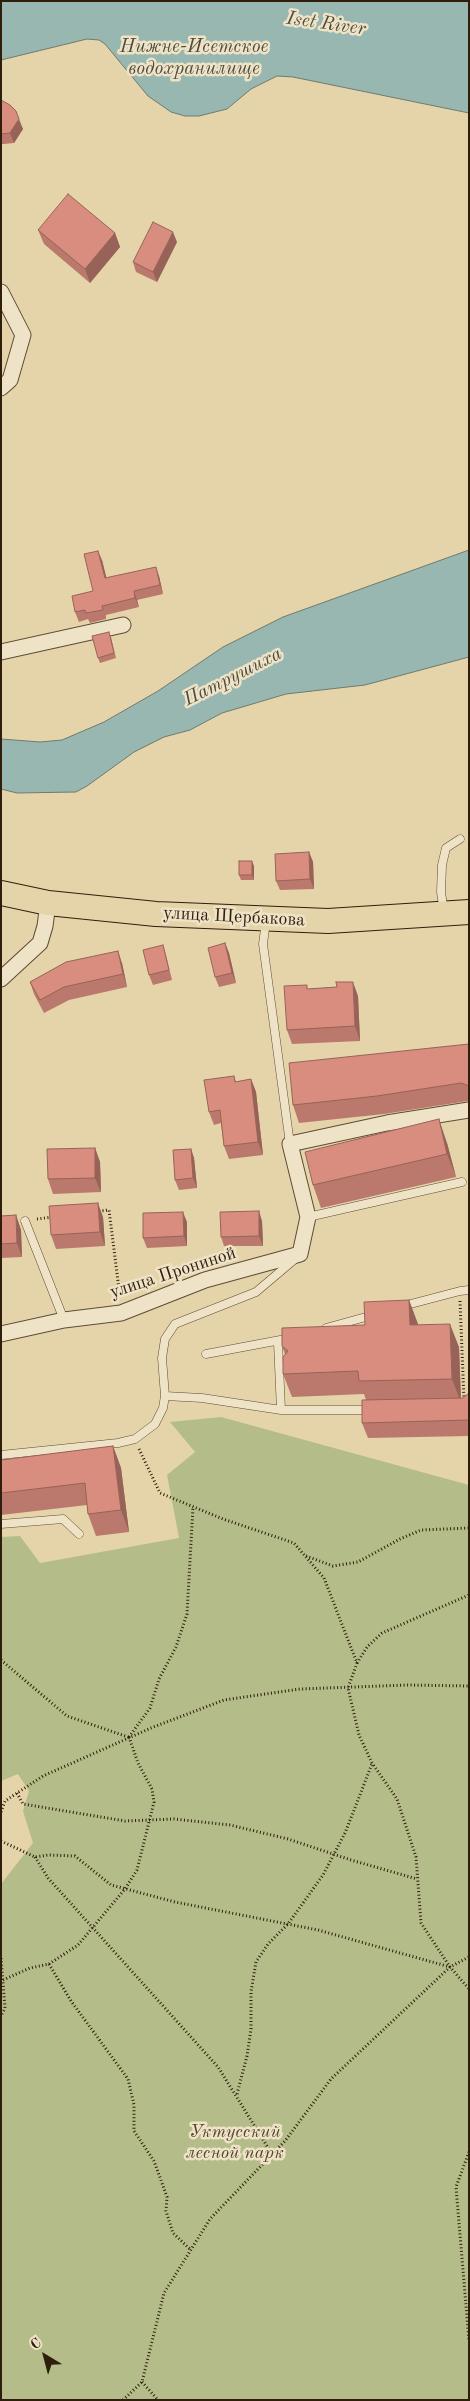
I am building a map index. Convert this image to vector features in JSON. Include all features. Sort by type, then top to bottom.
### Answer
[{"type":"main road","name":"улица Щербакова","points":[[1,893],[48,903],[156,914],[266,919],[328,921],[469,912]]},
{"type":"street","points":[[1,292],[23,335],[10,380],[1,388]]},
{"type":"street","points":[[1,652],[123,625]]},
{"type":"street","points":[[1,979],[40,943],[45,926],[48,903]]},
{"type":"street","points":[[300,1254],[308,1217],[290,1144],[387,1123],[469,1110]]},
{"type":"street","name":"улица Прониной","points":[[1,1334],[64,1320],[121,1313],[205,1280],[300,1254]]},
{"type":"lane","points":[[444,913],[441,892],[442,865],[446,848],[460,839]]},
{"type":"lane","points":[[266,919],[264,944],[290,1144]]},
{"type":"lane","points":[[308,1217],[462,1182]]},
{"type":"lane","points":[[25,1221],[64,1320]]},
{"type":"lane","points":[[1,1455],[118,1443],[135,1439],[155,1424],[163,1408],[165,1396],[162,1358],[165,1339],[176,1324],[256,1292],[300,1254]]},
{"type":"lane","points":[[397,1308],[460,1290],[469,1290]]},
{"type":"lane","points":[[315,1332],[379,1313]]},
{"type":"lane","points":[[206,1354],[297,1337]]},
{"type":"lane","points":[[278,1342],[281,1410]]},
{"type":"lane","points":[[280,1376],[291,1375]]},
{"type":"lane","points":[[165,1396],[202,1398],[281,1410],[379,1410]]},
{"type":"lane","points":[[1,1524],[63,1518],[79,1534]]},
{"type":"path","points":[[91,1212],[109,1210],[121,1313]]},
{"type":"path","points":[[25,1221],[62,1216]]},
{"type":"path","points":[[460,1290],[465,1408]]},
{"type":"path","points":[[135,1439],[160,1493],[193,1507],[294,1542],[324,1578],[357,1664]]},
{"type":"path","points":[[129,1737],[150,1708],[160,1679],[176,1647],[187,1614],[193,1507]]},
{"type":"path","points":[[305,1556],[333,1566],[358,1562],[421,1530],[469,1528]]},
{"type":"path","points":[[469,1596],[382,1633],[367,1647],[357,1664],[348,1688],[359,1735],[372,1763],[396,1799],[416,1857],[421,1923],[450,1967],[469,1989]]},
{"type":"path","points":[[1,1660],[67,1716],[129,1737]]},
{"type":"path","points":[[1,1812],[5,1801],[43,1776],[129,1737],[224,1700],[300,1689],[407,1685],[469,1686]]},
{"type":"path","points":[[3,1980],[30,1968],[49,1964],[78,1945],[91,1927],[125,1889],[137,1870],[154,1802],[152,1789],[138,1763],[129,1737]]},
{"type":"path","points":[[236,2095],[247,2056],[251,2029],[250,1992],[256,1962],[268,1944],[288,1924],[297,1909],[311,1894],[334,1855],[354,1812],[372,1763]]},
{"type":"path","points":[[17,1793],[23,1804],[125,1821],[174,1819],[230,1824],[288,1839],[334,1855],[417,1879]]},
{"type":"path","points":[[1,1841],[35,1857],[48,1878],[218,2067],[272,2154]]},
{"type":"path","points":[[35,1857],[48,1855],[75,1856],[110,1885],[175,1902],[318,1930],[450,1967]]},
{"type":"path","points":[[123,2400],[142,2382],[164,2293],[210,2219],[285,2140],[331,2079],[450,1967],[469,1957]]},
{"type":"path","points":[[1,1958],[3,1980],[1,2016]]},
{"type":"path","points":[[49,1964],[71,2001],[128,2079],[134,2105],[134,2131],[154,2161],[168,2197],[166,2211],[173,2232],[191,2250]]},
{"type":"path","points":[[469,2152],[456,2187],[469,2341]]},
{"type":"path","points":[[142,2382],[158,2400]]},
{"type":"green space","name":"Уктусский лесной парк","points":[[221,1417],[469,1485],[469,2400],[1,2400],[1,1884],[33,1843],[23,1811],[29,1791],[18,1774],[1,1781],[1,1537],[20,1536],[40,1563],[179,1538],[167,1475],[195,1452],[170,1422]]},
{"type":"water","name":"Нижне-Исетское водохранилище","points":[[1,1],[469,1],[469,113],[293,77],[277,76],[251,89],[227,109],[199,116],[185,116],[171,112],[148,96],[105,44],[99,40],[87,39],[1,60]]},
{"type":"water","name":"Патрушиха","points":[[469,550],[469,657],[365,685],[286,694],[222,713],[190,730],[164,737],[134,752],[76,792],[17,793],[1,789],[1,739],[40,742],[62,740],[104,722],[158,691],[223,647],[283,617]]},
{"type":"building","points":[[1,100],[16,111],[19,119],[10,133],[1,134]]},
{"type":"building","points":[[68,194],[115,233],[85,269],[38,230]]},
{"type":"building","points":[[153,222],[173,232],[153,272],[133,262]]},
{"type":"building","points":[[98,551],[105,578],[156,567],[160,585],[134,591],[135,598],[102,606],[103,610],[86,613],[85,610],[75,612],[72,596],[93,591],[84,554]]},
{"type":"building","points":[[109,632],[114,653],[98,658],[92,636]]},
{"type":"building","points":[[309,852],[310,879],[276,881],[275,854]]},
{"type":"building","points":[[239,861],[252,861],[252,875],[239,875]]},
{"type":"building","points":[[225,943],[232,973],[215,977],[208,948]]},
{"type":"building","points":[[163,945],[169,970],[149,975],[143,950]]},
{"type":"building","points":[[118,951],[123,974],[64,987],[40,1000],[30,982],[66,962]]},
{"type":"building","points":[[336,982],[353,982],[355,1026],[287,1030],[284,986],[307,985],[307,989],[337,987]]},
{"type":"building","points":[[469,1044],[469,1086],[461,1083],[377,1096],[293,1105],[289,1063]]},
{"type":"building","points":[[234,1076],[235,1082],[251,1079],[258,1142],[224,1146],[220,1110],[209,1112],[204,1080]]},
{"type":"building","points":[[439,1119],[447,1154],[313,1185],[305,1152]]},
{"type":"building","points":[[95,1148],[95,1178],[48,1179],[47,1149]]},
{"type":"building","points":[[191,1149],[193,1178],[175,1180],[173,1150]]},
{"type":"building","points":[[98,1203],[100,1232],[51,1235],[49,1206]]},
{"type":"building","points":[[259,1211],[259,1236],[221,1237],[220,1212]]},
{"type":"building","points":[[183,1212],[184,1236],[143,1238],[143,1213]]},
{"type":"building","points":[[16,1215],[17,1243],[1,1244],[1,1216]]},
{"type":"building","points":[[409,1300],[410,1325],[450,1324],[452,1379],[359,1381],[358,1371],[283,1374],[283,1357],[288,1351],[282,1346],[282,1328],[365,1325],[364,1302]]},
{"type":"building","points":[[469,1393],[469,1420],[362,1423],[362,1400],[463,1398]]},
{"type":"building","points":[[113,1446],[121,1510],[88,1514],[85,1483],[1,1493],[1,1460]]},
{"type":"water label","name":"Iset River","points":[[326,24]]}]
